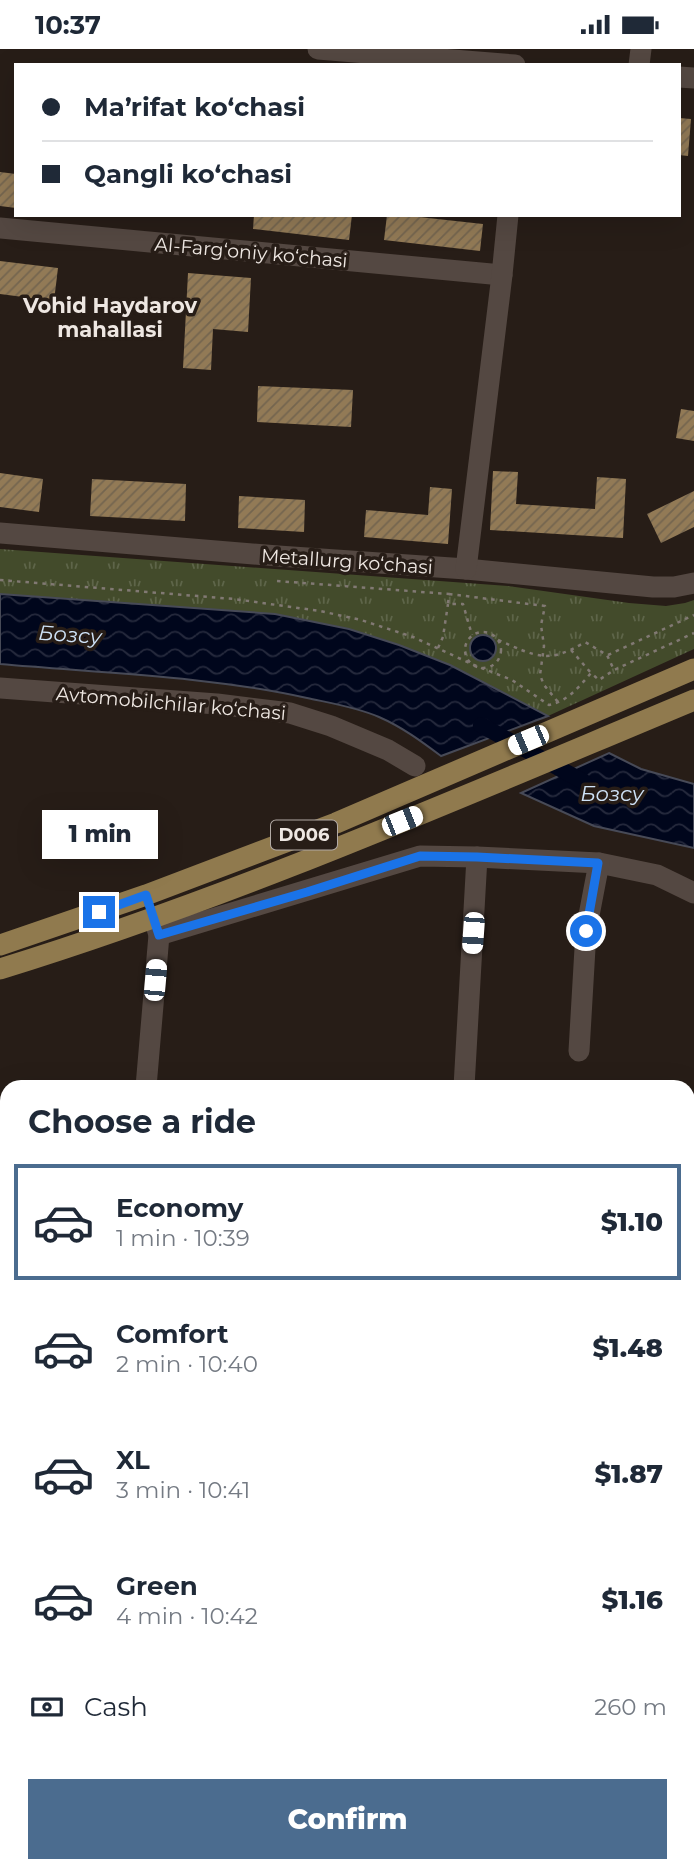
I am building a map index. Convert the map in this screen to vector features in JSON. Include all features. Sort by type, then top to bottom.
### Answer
[{"type":"main road","name":"D006","points":[[0,945],[146,895],[336,823],[694,669]]},
{"type":"main road","name":"D006","points":[[0,969],[156,927],[694,700]]},
{"type":"main road","points":[[146,895],[156,927]]},
{"type":"street","points":[[318,49],[383,51],[496,63]]},
{"type":"street","points":[[466,569],[508,217]]},
{"type":"street","name":"Al-Farg‘oniy ko‘chasi","points":[[0,228],[502,275]]},
{"type":"street","name":"Metallurg ko‘chasi","points":[[0,533],[466,569],[653,587],[694,583]]},
{"type":"street","name":"Avtomobilchilar ko‘chasi","points":[[0,688],[217,704],[290,713],[331,726],[388,750],[415,766]]},
{"type":"street","points":[[146,1080],[156,927],[307,892],[420,856],[598,863],[657,876],[694,893]]},
{"type":"street","points":[[464,1080],[477,857]]},
{"type":"street","points":[[579,1051],[586,931],[598,863]]},
{"type":"path","points":[[0,580],[234,599],[320,611],[361,620],[413,637],[512,680],[549,705],[559,703],[577,690],[591,673]]},
{"type":"path","points":[[276,581],[449,594],[545,606],[541,625],[544,646],[540,675],[544,685],[559,703]]},
{"type":"path","points":[[437,648],[443,637],[449,594]]},
{"type":"path","points":[[448,604],[463,604],[472,635]]},
{"type":"path","points":[[607,655],[694,615]]},
{"type":"path","points":[[498,641],[500,652],[495,663],[485,667],[469,661],[465,650],[468,639],[483,632],[489,633],[498,641],[543,657],[570,650],[585,642],[607,655],[614,670]]},
{"type":"path","points":[[570,650],[599,680],[614,670],[694,633]]},
{"type":"green space","points":[[0,549],[508,586],[666,606],[694,600],[694,649],[548,716],[450,665],[349,629],[275,614],[0,594]]},
{"type":"water","points":[[0,594],[275,614],[349,629],[450,665],[548,716],[441,756],[379,717],[325,702],[193,680],[0,664]]},
{"type":"water","points":[[483,635],[492,639],[496,648],[492,657],[483,661],[474,657],[470,648],[474,639]]},
{"type":"water","name":"Бозсу","points":[[609,753],[641,769],[694,784],[694,848],[594,826],[521,793]]},
{"type":"building","points":[[681,118],[691,119],[688,156],[681,155]]},
{"type":"building","points":[[0,172],[14,174],[14,208],[0,206]]},
{"type":"building","points":[[254,217],[352,217],[349,240],[253,229]]},
{"type":"building","points":[[387,217],[419,217],[483,224],[480,251],[384,240]]},
{"type":"building","points":[[0,261],[58,268],[54,301],[0,294]]},
{"type":"building","points":[[188,273],[251,278],[248,332],[213,329],[211,370],[183,368]]},
{"type":"building","points":[[258,386],[353,390],[351,427],[257,422]]},
{"type":"building","points":[[681,409],[694,411],[694,441],[676,438]]},
{"type":"building","points":[[493,471],[518,472],[516,504],[595,509],[597,477],[626,479],[623,538],[490,530]]},
{"type":"building","points":[[0,473],[43,479],[39,512],[0,507]]},
{"type":"building","points":[[92,479],[186,484],[185,521],[90,516]]},
{"type":"building","points":[[430,487],[452,489],[448,544],[364,537],[366,510],[428,515]]},
{"type":"building","points":[[694,491],[694,527],[661,543],[647,514]]},
{"type":"building","points":[[239,496],[305,500],[304,532],[238,528]]},
{"type":"waterway","name":"Бозсу","points":[[481,725],[584,782]]},
{"type":"district","name":"Vohid Haydarov mahallasi","points":[[110,318]]},
{"type":"route","points":[[99,912],[146,895],[159,935],[420,856],[477,857],[598,863],[586,931]]}]
